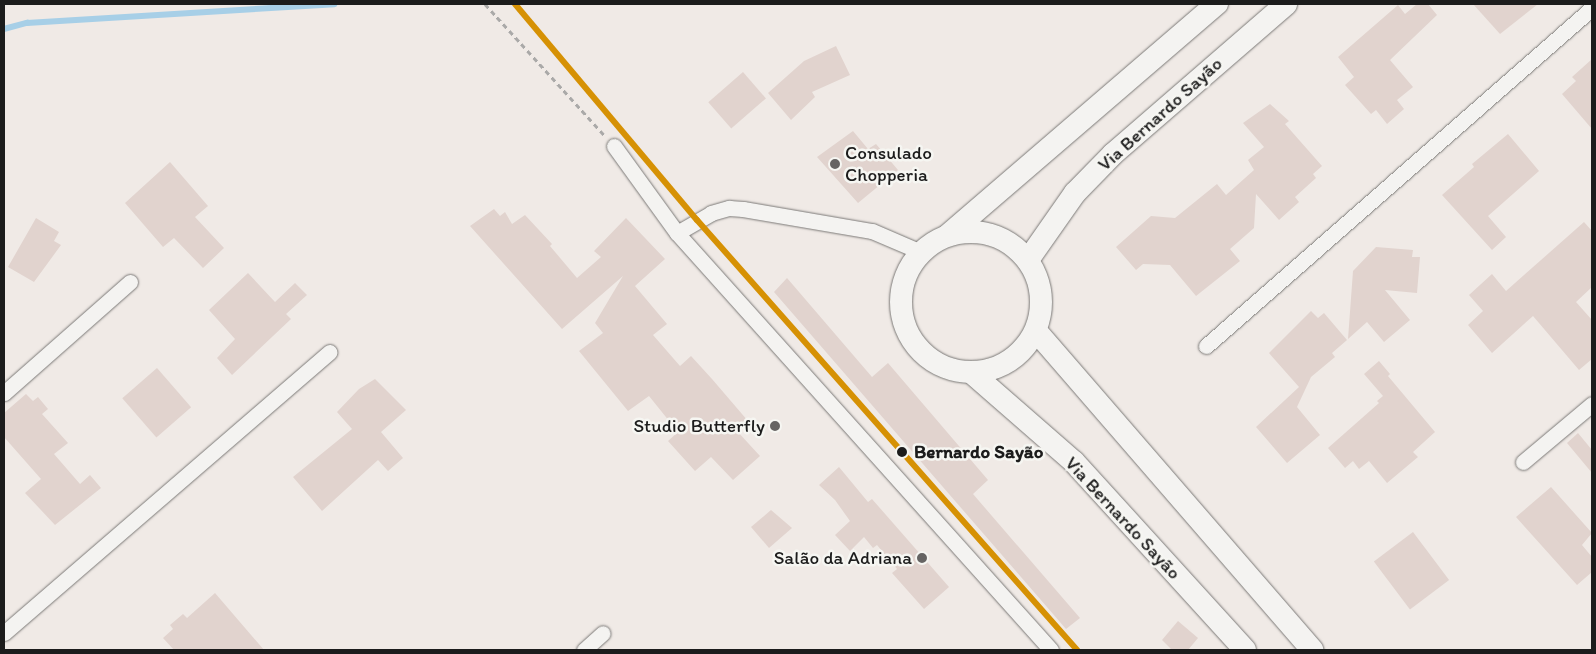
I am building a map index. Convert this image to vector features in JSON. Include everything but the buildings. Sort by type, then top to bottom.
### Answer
[{"type":"main road","points":[[948,235],[978,232],[1006,241],[1028,260],[1042,295],[1036,331],[1010,361],[972,373],[939,366],[913,344],[900,313],[903,280],[921,252],[948,235],[1217,4]]},
{"type":"main road","name":"Via Bernardo Sayão","points":[[1028,260],[1075,193],[1113,154],[1286,4]]},
{"type":"main road","points":[[1036,331],[1312,650]]},
{"type":"main road","name":"Via Bernardo Sayão","points":[[972,373],[1074,462],[1245,650]]},
{"type":"street","points":[[1206,346],[1592,8]]},
{"type":"street","points":[[614,146],[677,233],[1051,650]]},
{"type":"street","points":[[677,233],[711,213],[729,208],[742,208],[872,231],[921,252]]},
{"type":"street","points":[[4,393],[130,282]]},
{"type":"street","points":[[4,633],[329,352]]},
{"type":"street","points":[[1523,462],[1592,404]]},
{"type":"street","points":[[584,650],[603,633]]},
{"type":"path","points":[[485,4],[614,146]]},
{"type":"waterway","points":[[4,29],[27,23],[334,4]]},
{"type":"transit line","points":[[515,4],[697,220],[1077,650]]},
{"type":"place","name":"Consulado Chopperia","points":[[835,164]]},
{"type":"place","name":"Studio Butterfly","points":[[775,426]]},
{"type":"place","name":"Bernardo Sayão","points":[[902,452]]},
{"type":"place","name":"Salão da Adriana","points":[[922,558]]}]
